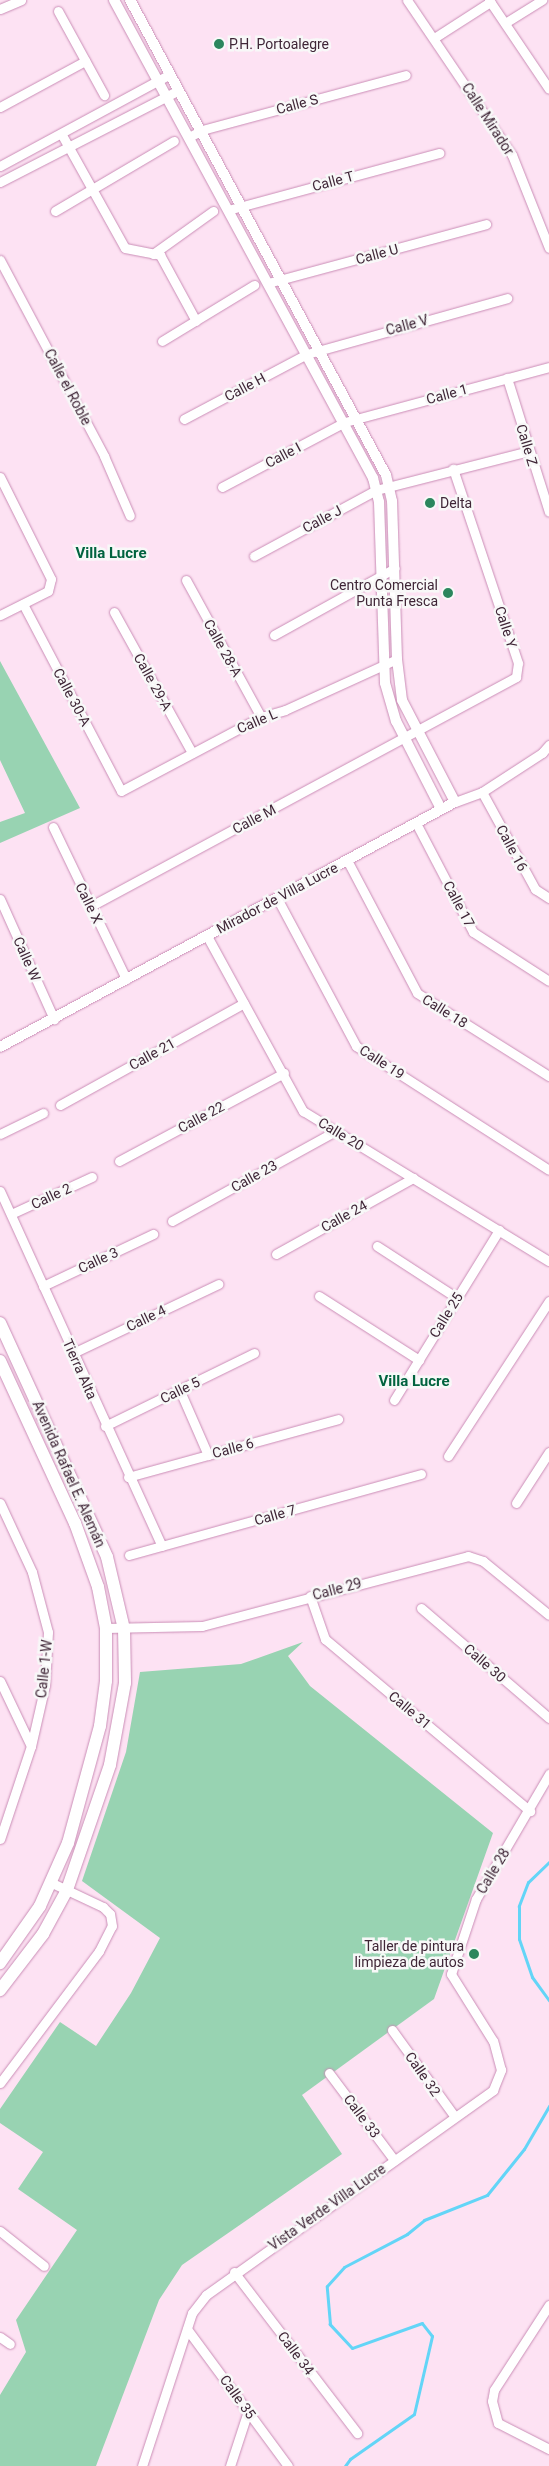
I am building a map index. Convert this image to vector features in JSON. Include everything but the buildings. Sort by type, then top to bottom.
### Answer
[{"type":"main road","name":"Avenida Rafael E. Alemán","points":[[0,1323],[97,1530],[115,1584],[124,1629],[125,1683],[119,1728],[99,1802],[67,1890],[43,1934],[0,1990]]},
{"type":"main road","name":"Avenida Rafael E. Alemán","points":[[0,1361],[75,1523],[98,1587],[106,1628],[106,1681],[98,1734],[68,1843],[52,1883],[26,1929],[0,1963]]},
{"type":"street","points":[[0,9],[21,0]]},
{"type":"street","points":[[114,0],[345,422],[376,490],[379,502],[384,663],[389,703],[404,738],[441,809]]},
{"type":"street","points":[[130,0],[358,418],[390,487],[395,568],[397,659],[402,700],[455,802]]},
{"type":"street","name":"Calle Mirador","points":[[407,0],[512,155],[549,248]]},
{"type":"street","points":[[504,23],[542,0]]},
{"type":"street","points":[[434,38],[489,1],[549,88]]},
{"type":"street","points":[[58,11],[104,95]]},
{"type":"street","points":[[0,106],[85,61]]},
{"type":"street","points":[[0,166],[62,135],[170,74]]},
{"type":"street","name":"Calle S","points":[[189,137],[202,130],[406,75]]},
{"type":"street","points":[[0,182],[179,90]]},
{"type":"street","points":[[62,135],[125,248],[160,255],[196,320]]},
{"type":"street","points":[[56,211],[174,141]]},
{"type":"street","name":"Calle T","points":[[228,210],[439,152]]},
{"type":"street","points":[[153,254],[213,211]]},
{"type":"street","name":"Calle U","points":[[268,284],[486,224]]},
{"type":"street","name":"Calle el Roble","points":[[0,260],[104,456],[130,516]]},
{"type":"street","points":[[162,341],[254,285]]},
{"type":"street","name":"Calle V","points":[[307,354],[507,298]]},
{"type":"street","name":"Calle H","points":[[184,419],[307,354]]},
{"type":"street","name":"Calle 1","points":[[345,422],[549,367]]},
{"type":"street","name":"Calle Z","points":[[507,378],[549,512]]},
{"type":"street","name":"Calle I","points":[[222,487],[345,422]]},
{"type":"street","name":"Calle J","points":[[254,556],[376,490],[529,451]]},
{"type":"street","name":"Calle Y","points":[[417,732],[512,681],[518,671],[453,469]]},
{"type":"street","points":[[0,477],[51,579],[48,591],[0,615]]},
{"type":"street","points":[[274,635],[395,568]]},
{"type":"street","name":"Calle 28-A","points":[[186,580],[261,717]]},
{"type":"street","name":"Calle 30-A","points":[[23,604],[121,791]]},
{"type":"street","name":"Calle 29-A","points":[[114,612],[192,753]]},
{"type":"street","name":"Calle L","points":[[121,791],[261,717],[285,710],[384,663],[397,659]]},
{"type":"street","points":[[389,703],[402,700]]},
{"type":"street","name":"Calle M","points":[[91,906],[417,732]]},
{"type":"street","name":"Mirador de Villa Lucre","points":[[0,1048],[441,809],[482,792],[542,753],[549,745]]},
{"type":"street","name":"Calle 16","points":[[482,792],[535,889],[549,898]]},
{"type":"street","name":"Calle 17","points":[[416,823],[473,932],[549,981]]},
{"type":"street","name":"Calle X","points":[[52,827],[126,980]]},
{"type":"street","name":"Calle 18","points":[[347,860],[416,993],[549,1076]]},
{"type":"street","name":"Calle 19","points":[[277,898],[356,1046],[549,1170]]},
{"type":"street","name":"Calle W","points":[[0,899],[54,1018]]},
{"type":"street","name":"Calle 20","points":[[207,936],[303,1110],[549,1261]]},
{"type":"street","name":"Calle 21","points":[[60,1105],[244,1002]]},
{"type":"street","name":"Calle 22","points":[[119,1161],[284,1073]]},
{"type":"street","points":[[0,1134],[43,1113]]},
{"type":"street","name":"Calle 23","points":[[172,1221],[336,1131]]},
{"type":"street","name":"Calle 2","points":[[11,1214],[92,1177]]},
{"type":"street","name":"Calle 24","points":[[276,1254],[413,1178]]},
{"type":"street","name":"Tierra Alta","points":[[0,1191],[105,1426],[162,1546]]},
{"type":"street","name":"Calle 25","points":[[394,1400],[499,1230]]},
{"type":"street","name":"Calle 3","points":[[43,1286],[153,1234]]},
{"type":"street","points":[[377,1246],[457,1298]]},
{"type":"street","name":"Calle 4","points":[[73,1353],[218,1284]]},
{"type":"street","points":[[319,1296],[419,1360]]},
{"type":"street","points":[[448,1456],[549,1301]]},
{"type":"street","name":"Calle 5","points":[[105,1426],[180,1391],[254,1353]]},
{"type":"street","points":[[180,1391],[208,1455]]},
{"type":"street","name":"Calle 6","points":[[128,1476],[338,1419]]},
{"type":"street","points":[[516,1503],[549,1452]]},
{"type":"street","name":"Calle 7","points":[[129,1554],[421,1474]]},
{"type":"street","name":"Calle 1-W","points":[[0,1503],[32,1572],[48,1632],[45,1685],[31,1746],[0,1839]]},
{"type":"street","name":"Calle 29","points":[[106,1628],[202,1626],[310,1596],[468,1556],[483,1562],[549,1615]]},
{"type":"street","name":"Calle 31","points":[[310,1596],[325,1640],[530,1811]]},
{"type":"street","name":"Calle 30","points":[[421,1608],[549,1718]]},
{"type":"street","points":[[0,1681],[31,1746]]},
{"type":"street","name":"Calle 28","points":[[451,1974],[476,1899],[530,1811],[549,1774]]},
{"type":"street","points":[[0,2083],[107,1939],[112,1926],[110,1914],[103,1907],[52,1883]]},
{"type":"street","name":"Vista Verde Villa Lucre","points":[[142,2466],[192,2313],[206,2295],[234,2272],[493,2090],[501,2070],[493,2042],[451,1974]]},
{"type":"street","name":"Calle 32","points":[[392,2030],[454,2118]]},
{"type":"street","name":"Calle 33","points":[[329,2073],[394,2160]]},
{"type":"street","points":[[0,2231],[44,2266]]},
{"type":"street","name":"Calle 34","points":[[234,2272],[357,2433]]},
{"type":"street","points":[[549,2305],[494,2390],[492,2401],[498,2423],[549,2449]]},
{"type":"street","name":"Calle 35","points":[[187,2329],[288,2466]]},
{"type":"street","points":[[0,2337],[10,2344]]},
{"type":"street","points":[[230,2466],[248,2411]]},
{"type":"green space","points":[[0,661],[80,808],[0,843],[0,822],[25,813],[0,760]]},
{"type":"green space","points":[[303,1642],[288,1656],[310,1686],[493,1833],[434,1999],[302,2095],[342,2154],[182,2265],[159,2300],[96,2466],[0,2466],[0,2395],[26,2352],[16,2320],[77,2230],[18,2189],[43,2152],[0,2123],[0,2109],[60,2022],[96,2046],[131,1993],[160,1938],[82,1881],[126,1752],[140,1672],[241,1664]]},
{"type":"waterway","points":[[549,1862],[528,1882],[519,1906],[519,1939],[532,1977],[549,2000]]},
{"type":"waterway","points":[[345,2466],[350,2459],[414,2414],[432,2336],[422,2323],[352,2348],[330,2324],[327,2286],[344,2267],[407,2234],[424,2220],[487,2195],[524,2149],[549,2106]]},
{"type":"place","name":"P.H. Portoalegre","points":[[219,44]]},
{"type":"place","name":"Delta","points":[[430,503]]},
{"type":"place","name":"Centro Comercial Punta Fresca","points":[[448,593]]},
{"type":"place","name":"Taller de pintura limpieza de autos","points":[[474,1954]]},
{"type":"district","name":"Villa Lucre","points":[[111,554]]},
{"type":"district","name":"Villa Lucre","points":[[414,1382]]}]
